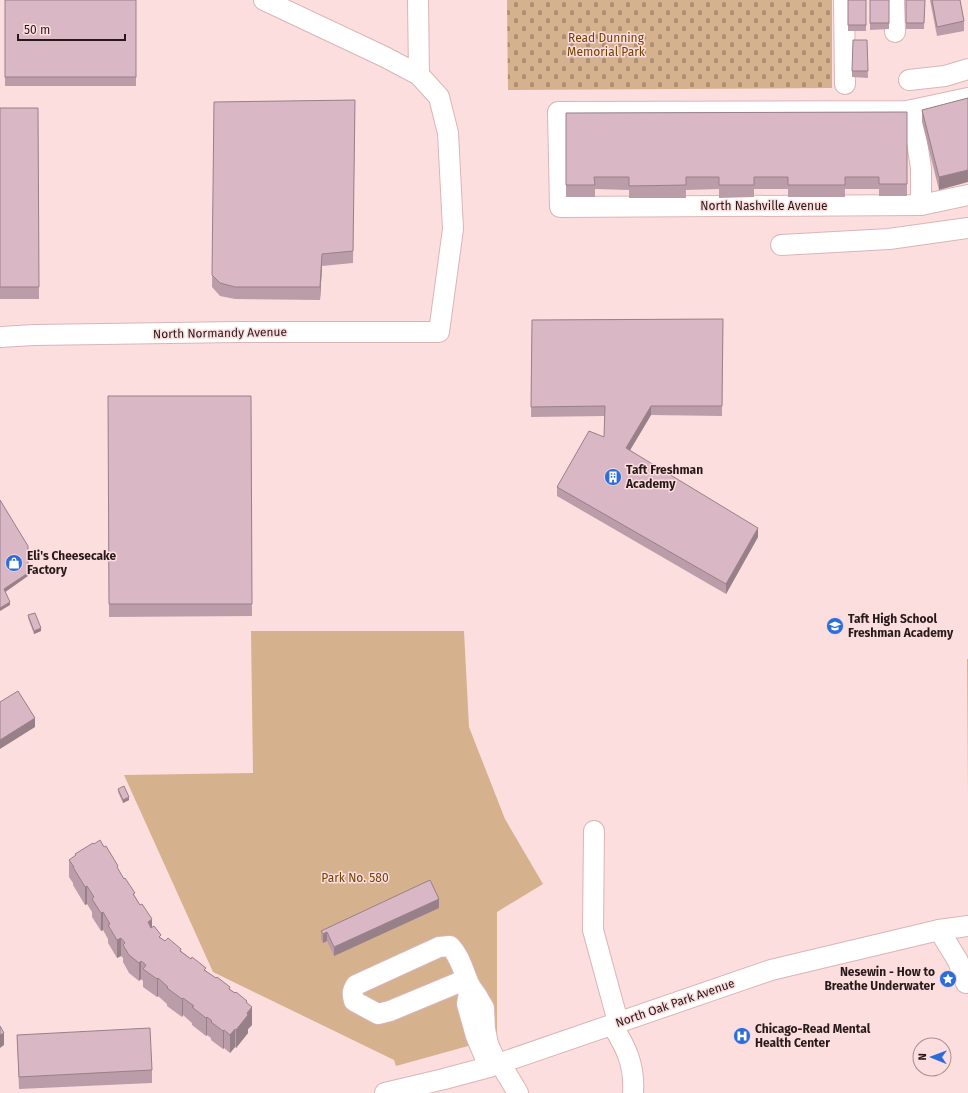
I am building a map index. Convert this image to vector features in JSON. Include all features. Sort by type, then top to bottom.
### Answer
[{"type":"street","points":[[264,0],[385,57],[419,75],[418,0]]},
{"type":"street","points":[[844,0],[845,84]]},
{"type":"street","points":[[894,0],[895,32]]},
{"type":"street","points":[[909,80],[945,76],[968,69]]},
{"type":"street","name":"North Normandy Avenue","points":[[0,337],[34,335],[238,332],[439,332],[453,229],[448,133],[439,97],[419,75]]},
{"type":"street","points":[[921,206],[921,168],[912,110],[968,98]]},
{"type":"street","name":"North Nashville Avenue","points":[[912,110],[558,112],[560,207],[921,206],[968,195]]},
{"type":"street","points":[[781,245],[889,239],[968,228]]},
{"type":"street","points":[[594,831],[593,930],[615,1023],[630,1059],[634,1082],[633,1093]]},
{"type":"street","name":"North Oak Park Avenue","points":[[385,1093],[444,1080],[496,1065],[771,970],[939,930],[968,926]]},
{"type":"street","points":[[939,930],[958,961],[966,983]]},
{"type":"street","points":[[468,982],[378,1014],[354,1001],[352,996],[352,991],[356,985],[439,947],[450,946],[456,952],[468,982],[484,1008],[485,1029],[488,1044],[496,1065],[518,1093]]},
{"type":"green space","name":"Read Dunning Memorial Park","points":[[507,0],[832,0],[832,88],[508,90]]},
{"type":"green space","name":"Park No. 580","points":[[251,631],[464,631],[469,727],[505,819],[543,884],[497,912],[497,1038],[396,1066],[394,1060],[213,972],[124,775],[253,773]]},
{"type":"green space","points":[[967,659],[968,659],[968,798]]},
{"type":"building","points":[[5,0],[136,0],[136,77],[5,77]]},
{"type":"building","points":[[848,0],[866,0],[866,25],[848,25]]},
{"type":"building","points":[[870,0],[889,0],[889,23],[870,23]]},
{"type":"building","points":[[906,0],[925,0],[924,23],[906,23]]},
{"type":"building","points":[[932,0],[960,0],[964,21],[937,27]]},
{"type":"building","points":[[853,40],[867,40],[868,71],[852,71]]},
{"type":"building","points":[[968,98],[968,170],[939,177],[922,110]]},
{"type":"building","points":[[355,100],[353,251],[322,254],[320,287],[235,287],[220,283],[212,275],[214,102]]},
{"type":"building","points":[[0,108],[38,108],[39,287],[0,287]]},
{"type":"building","points":[[907,112],[907,184],[879,184],[879,177],[845,177],[845,185],[788,185],[788,177],[754,177],[754,185],[719,185],[719,177],[686,177],[686,185],[629,186],[629,177],[594,177],[595,185],[566,185],[566,113]]},
{"type":"building","name":"Taft Freshman Academy","points":[[723,319],[722,406],[651,406],[626,448],[758,528],[726,584],[557,487],[589,431],[604,437],[605,406],[531,407],[532,320]]},
{"type":"building","points":[[108,396],[251,396],[252,604],[109,604]]},
{"type":"building","name":"Eli's Cheesecake Factory","points":[[0,500],[28,546],[28,573],[4,589],[10,602],[0,608]]},
{"type":"building","points":[[35,613],[41,628],[34,631],[28,615]]},
{"type":"building","points":[[18,691],[35,718],[0,740],[0,702]]},
{"type":"building","points":[[124,786],[129,797],[123,800],[118,789]]},
{"type":"building","points":[[100,840],[104,847],[106,846],[124,879],[125,878],[135,893],[133,894],[140,905],[142,904],[152,919],[148,922],[151,928],[154,926],[161,935],[159,937],[165,941],[168,938],[181,949],[180,951],[191,959],[192,957],[206,968],[204,970],[216,978],[217,977],[230,987],[229,989],[235,993],[236,992],[252,1007],[247,1013],[248,1015],[230,1035],[192,1007],[194,1006],[167,988],[168,987],[158,978],[157,979],[143,969],[146,965],[141,961],[139,963],[129,955],[123,945],[125,943],[121,938],[117,940],[108,925],[110,924],[103,912],[101,913],[92,899],[94,897],[87,886],[85,887],[69,860],[76,855],[75,854]]},
{"type":"building","points":[[430,880],[439,899],[334,947],[327,932],[323,934],[321,931]]},
{"type":"building","points":[[0,1026],[4,1033],[0,1035]]},
{"type":"building","points":[[150,1028],[152,1070],[19,1077],[17,1035]]},
{"type":"place","name":"Taft Freshman Academy","points":[[613,477]]},
{"type":"place","name":"Eli's Cheesecake Factory","points":[[14,563]]},
{"type":"place","name":"Taft High School Freshman Academy","points":[[835,626]]},
{"type":"place","name":"Nesewin - How to Breathe Underwater","points":[[948,979]]},
{"type":"place","name":"Chicago-Read Mental Health Center","points":[[742,1036]]}]
